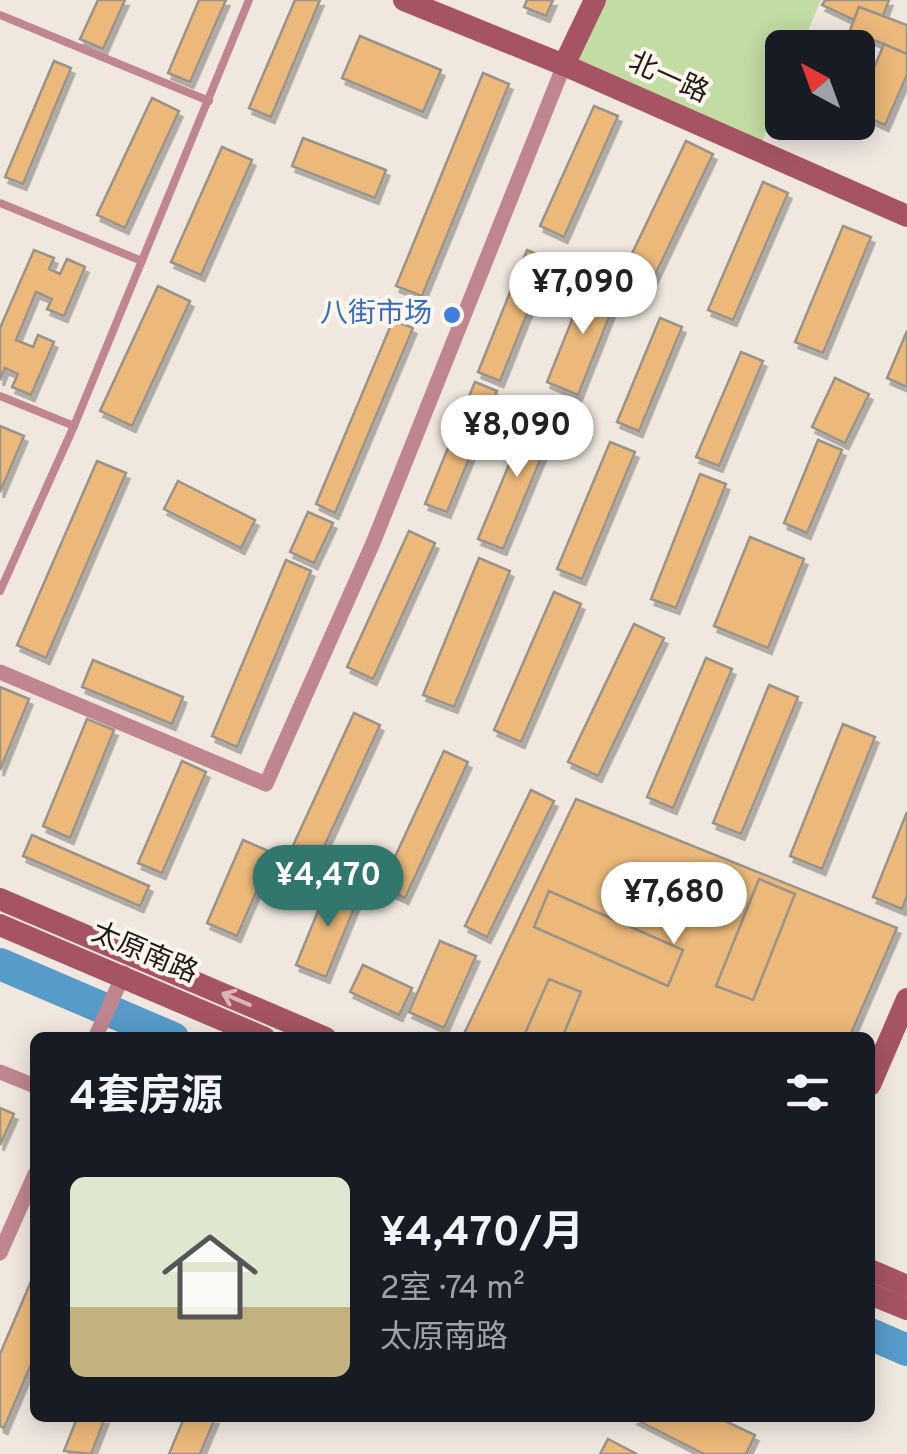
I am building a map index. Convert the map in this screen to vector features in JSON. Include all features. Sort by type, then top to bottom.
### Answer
[{"type":"main road","name":"北一路","points":[[404,0],[564,65],[907,216]]},
{"type":"main road","points":[[564,65],[595,0]]},
{"type":"main road","points":[[0,898],[312,1032]]},
{"type":"main road","name":"太原南路","points":[[0,925],[118,986],[248,1032]]},
{"type":"main road","points":[[875,1073],[907,999]]},
{"type":"main road","points":[[875,1272],[907,1286]]},
{"type":"main road","points":[[875,1296],[907,1310]]},
{"type":"street","points":[[0,672],[266,784],[374,543],[564,65]]},
{"type":"street","points":[[99,1032],[134,956]]},
{"type":"street","points":[[0,1072],[30,1084]]},
{"type":"street","points":[[0,1253],[30,1185]]},
{"type":"lane","points":[[0,592],[74,426],[249,0]]},
{"type":"lane","points":[[0,15],[208,101]]},
{"type":"lane","points":[[0,203],[142,261]]},
{"type":"lane","points":[[0,396],[74,426]]},
{"type":"green space","points":[[595,0],[821,0],[808,30],[765,30],[765,134],[758,152],[564,65]]},
{"type":"building","points":[[98,0],[125,0],[103,49],[80,39]]},
{"type":"building","points":[[199,0],[226,0],[190,82],[168,73]]},
{"type":"building","points":[[295,0],[320,0],[271,117],[249,108]]},
{"type":"building","points":[[527,0],[553,0],[546,16],[524,7]]},
{"type":"building","points":[[825,0],[889,0],[883,16],[859,7],[854,20],[822,5]]},
{"type":"building","points":[[859,7],[907,25],[907,54],[875,41],[875,30],[850,30]]},
{"type":"building","points":[[360,36],[441,70],[423,112],[342,78]]},
{"type":"building","points":[[884,44],[907,54],[907,75],[885,125],[875,121],[875,65]]},
{"type":"building","points":[[54,61],[71,68],[23,184],[5,177]]},
{"type":"building","points":[[483,73],[509,84],[422,296],[396,286]]},
{"type":"building","points":[[152,98],[179,111],[125,228],[97,215]]},
{"type":"building","points":[[594,106],[618,116],[564,237],[540,226]]},
{"type":"building","points":[[303,138],[386,170],[375,198],[292,166]]},
{"type":"building","points":[[686,141],[713,154],[653,279],[626,266]]},
{"type":"building","points":[[222,147],[252,160],[201,275],[171,262]]},
{"type":"building","points":[[763,182],[788,193],[733,320],[708,310]]},
{"type":"building","points":[[843,226],[871,237],[823,353],[795,342]]},
{"type":"building","points":[[34,250],[54,258],[49,269],[60,274],[67,259],[85,267],[64,316],[47,309],[52,299],[36,292],[16,340],[33,347],[38,335],[54,342],[31,395],[12,387],[18,374],[5,368],[0,380],[0,328]]},
{"type":"building","points":[[527,250],[549,259],[500,381],[478,372]]},
{"type":"building","points":[[588,280],[619,292],[578,395],[547,382]]},
{"type":"building","points":[[158,286],[190,301],[132,426],[100,411]]},
{"type":"building","points":[[660,318],[682,327],[639,431],[617,422]]},
{"type":"building","points":[[393,320],[413,328],[335,513],[316,504]]},
{"type":"building","points":[[907,331],[907,387],[887,378]]},
{"type":"building","points":[[741,352],[763,361],[719,466],[696,457]]},
{"type":"building","points":[[835,378],[869,394],[845,443],[812,427]]},
{"type":"building","points":[[475,382],[497,391],[447,512],[425,504]]},
{"type":"building","points":[[531,412],[556,422],[503,549],[478,539]]},
{"type":"building","points":[[0,426],[24,436],[0,492]]},
{"type":"building","points":[[818,440],[842,450],[807,533],[784,523]]},
{"type":"building","points":[[610,442],[635,452],[582,579],[557,569]]},
{"type":"building","points":[[97,461],[126,473],[46,658],[17,645]]},
{"type":"building","points":[[700,474],[726,484],[676,608],[651,599]]},
{"type":"building","points":[[178,481],[255,520],[241,548],[164,509]]},
{"type":"building","points":[[308,512],[333,523],[314,563],[290,552]]},
{"type":"building","points":[[409,531],[435,543],[373,679],[347,667]]},
{"type":"building","points":[[750,537],[804,559],[768,648],[714,626]]},
{"type":"building","points":[[479,558],[510,571],[454,707],[423,695]]},
{"type":"building","points":[[286,560],[311,571],[237,747],[212,736]]},
{"type":"building","points":[[554,592],[581,604],[521,742],[494,730]]},
{"type":"building","points":[[634,624],[664,638],[598,776],[568,762]]},
{"type":"building","points":[[706,658],[732,669],[673,808],[647,797]]},
{"type":"building","points":[[93,660],[183,697],[172,724],[82,687]]},
{"type":"building","points":[[769,685],[798,697],[741,834],[713,823]]},
{"type":"building","points":[[0,687],[29,699],[0,770]]},
{"type":"building","points":[[354,713],[380,725],[317,862],[291,850]]},
{"type":"building","points":[[87,719],[114,730],[70,838],[43,826]]},
{"type":"building","points":[[843,724],[875,737],[822,869],[790,856]]},
{"type":"building","points":[[444,751],[468,762],[405,898],[381,887]]},
{"type":"building","points":[[182,761],[206,772],[162,873],[138,863]]},
{"type":"building","points":[[531,790],[554,801],[487,937],[465,926]]},
{"type":"building","points":[[576,799],[897,928],[852,1032],[465,1032]]},
{"type":"building","points":[[907,812],[907,896],[902,909],[873,897]]},
{"type":"building","points":[[32,835],[149,886],[140,906],[23,856]]},
{"type":"building","points":[[243,840],[273,853],[237,936],[207,923]]},
{"type":"building","points":[[759,879],[795,894],[753,1000],[716,986]]},
{"type":"building","points":[[329,884],[359,896],[326,977],[296,965]]},
{"type":"building","points":[[549,891],[683,950],[668,986],[534,927]]},
{"type":"building","points":[[440,941],[476,956],[444,1028],[409,1012]]},
{"type":"building","points":[[363,965],[412,988],[399,1015],[350,992]]},
{"type":"building","points":[[549,979],[581,992],[564,1032],[526,1032]]},
{"type":"building","points":[[0,1108],[14,1114],[0,1145]]},
{"type":"building","points":[[30,1284],[30,1367],[4,1428],[0,1426],[0,1354]]},
{"type":"building","points":[[75,1422],[103,1422],[91,1454],[64,1451]]},
{"type":"building","points":[[182,1422],[213,1422],[200,1454],[169,1454]]},
{"type":"building","points":[[641,1422],[727,1422],[755,1435],[746,1454],[704,1454]]},
{"type":"building","points":[[608,1439],[637,1454],[600,1454]]},
{"type":"waterway","points":[[0,964],[159,1032]]},
{"type":"waterway","points":[[875,1336],[907,1350]]},
{"type":"place","name":"八街市场","points":[[452,315]]}]
